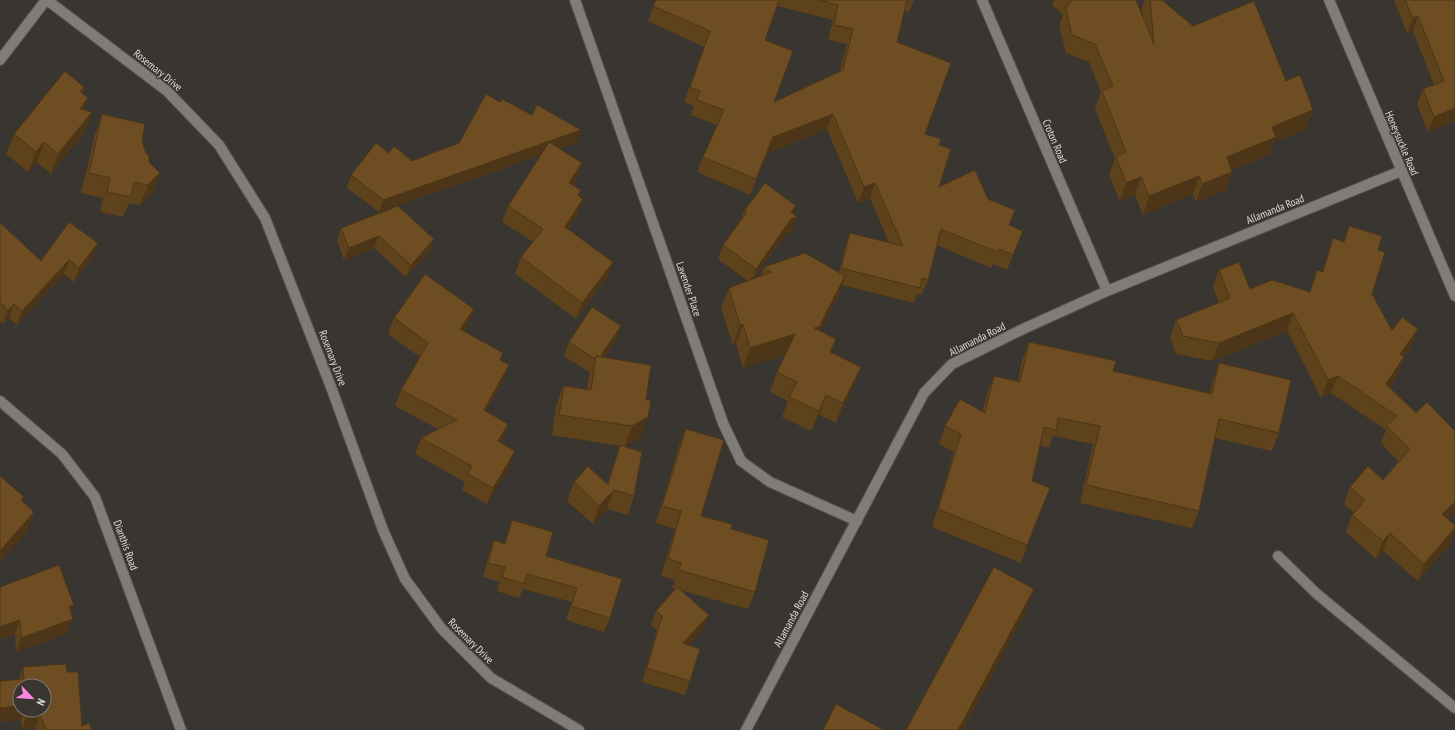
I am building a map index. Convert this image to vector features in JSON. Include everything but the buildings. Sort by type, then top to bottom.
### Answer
[{"type":"street","points":[[0,60],[46,0]]},
{"type":"street","name":"Rosemary Drive","points":[[46,0],[167,91],[219,145],[265,218],[332,387],[383,530],[405,579],[440,628],[491,678],[579,730]]},
{"type":"street","name":"Lavender Place","points":[[575,0],[720,415],[741,461],[770,482],[857,521]]},
{"type":"street","name":"Croton Road","points":[[982,0],[1107,291]]},
{"type":"street","name":"Honeysuckle Road","points":[[1329,0],[1455,296]]},
{"type":"street","name":"Allamanda Road","points":[[746,730],[924,393],[952,364],[1023,329],[1107,291],[1401,171]]},
{"type":"street","name":"Dianthis Road","points":[[0,401],[62,454],[95,497],[181,730]]},
{"type":"street","points":[[1278,556],[1318,594],[1455,708]]}]
